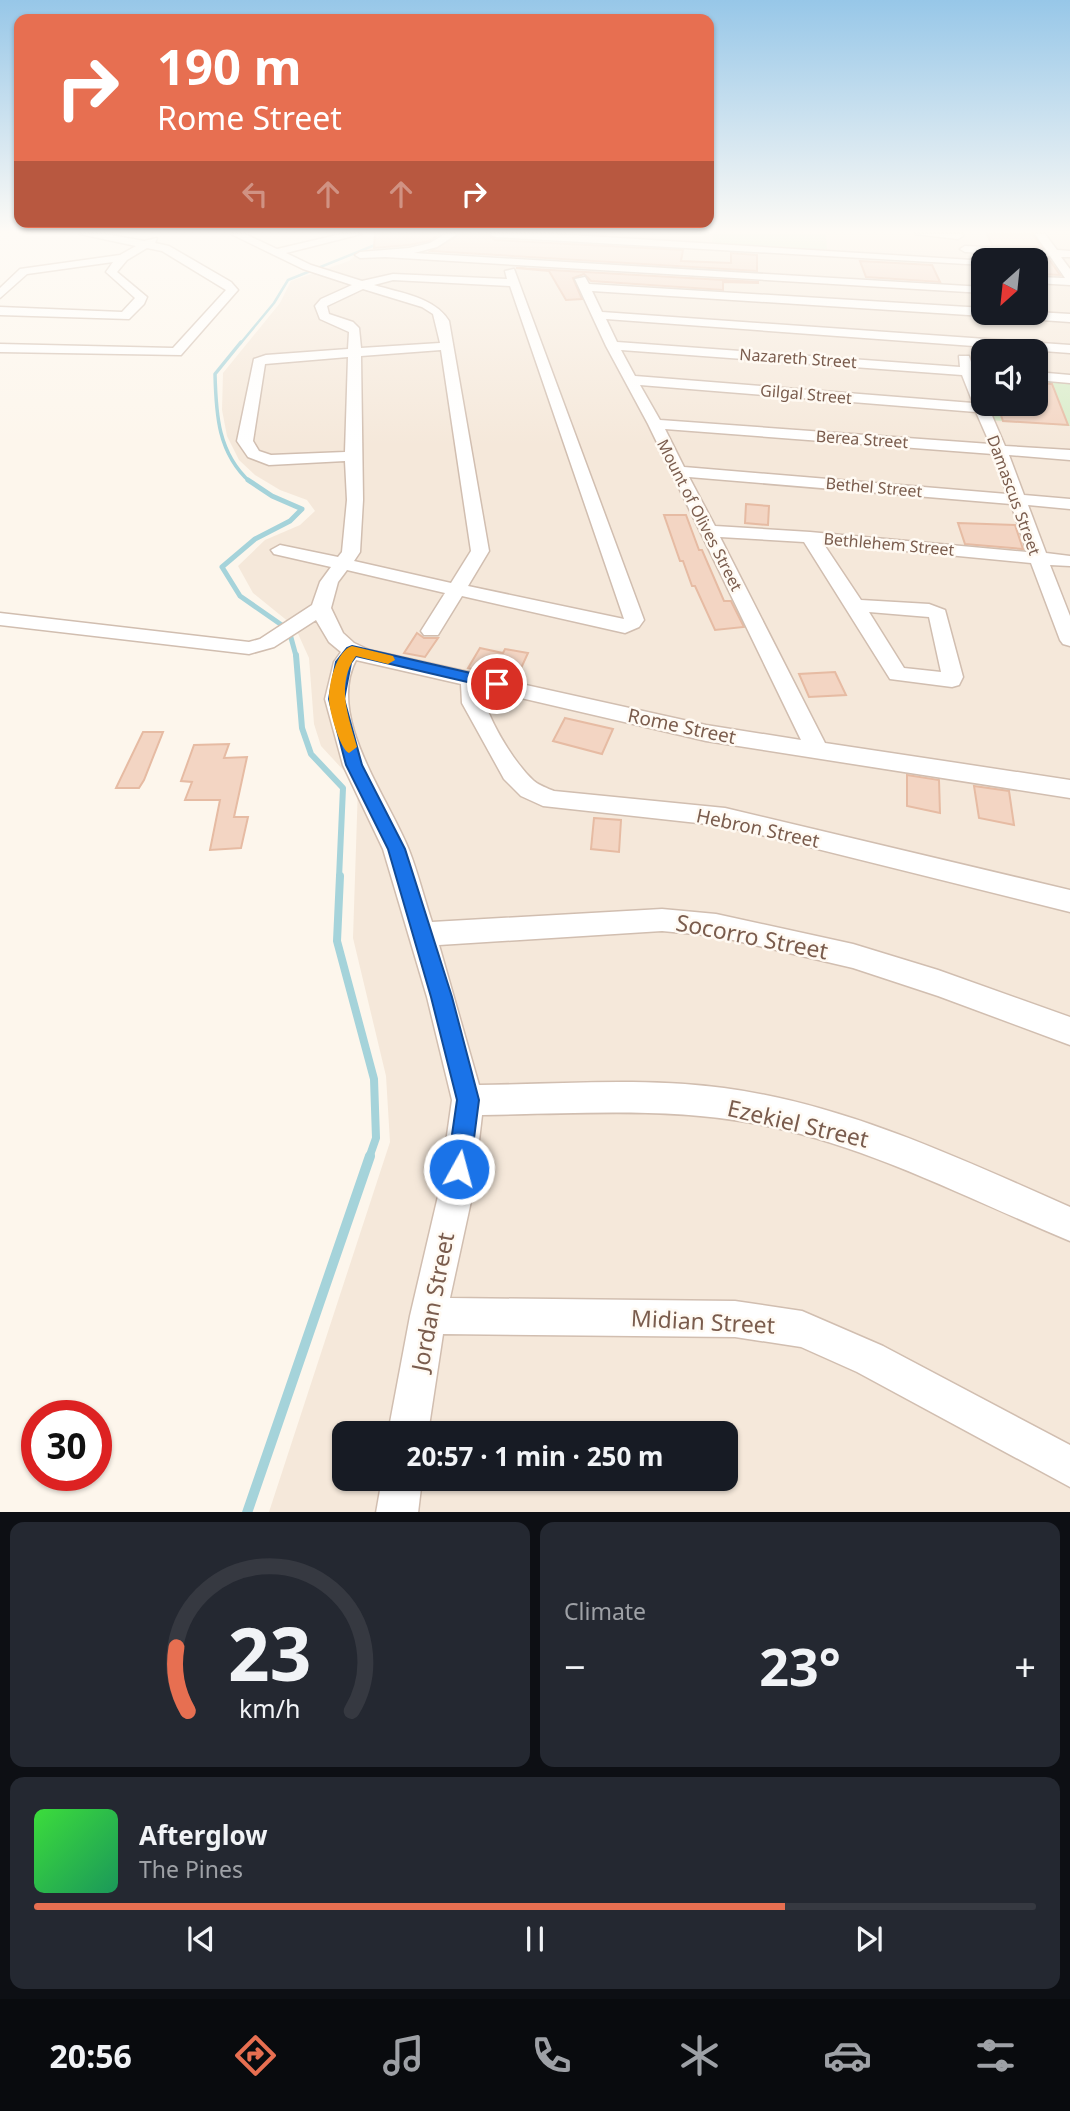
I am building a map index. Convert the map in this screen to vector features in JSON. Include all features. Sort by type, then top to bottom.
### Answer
[{"type":"street","points":[[0,311],[125,316],[137,305]]},
{"type":"street","points":[[0,348],[172,353],[178,351],[219,305]]},
{"type":"street","points":[[0,619],[249,648],[282,635],[321,608],[329,582],[351,552],[355,500],[355,331],[349,325],[324,316],[321,306],[324,305]]},
{"type":"street","points":[[418,305],[438,312],[443,321],[480,547],[431,631]]},
{"type":"street","points":[[280,550],[630,626],[634,620],[522,305]]},
{"type":"street","name":"Mount of Olives Street","points":[[593,305],[818,751]]},
{"type":"street","name":"Mount of Olives Street","points":[[772,305],[953,325]]},
{"type":"street","points":[[598,315],[953,325],[1070,349]]},
{"type":"street","points":[[1048,316],[1070,318]]},
{"type":"street","points":[[953,325],[971,317]]},
{"type":"street","name":"Damascus Street","points":[[953,325],[971,363]]},
{"type":"street","points":[[353,456],[269,460],[253,454],[245,442],[261,360],[447,346]]},
{"type":"street","name":"Nazareth Street","points":[[612,346],[788,356],[971,372]]},
{"type":"street","points":[[1048,377],[1070,379]]},
{"type":"street","name":"Gilgal Street","points":[[632,380],[971,407]]},
{"type":"street","name":"Damascus Street","points":[[984,416],[999,450],[1036,557],[1063,605],[1070,640]]},
{"type":"street","name":"Berea Street","points":[[655,424],[1070,456]]},
{"type":"street","name":"Bethel Street","points":[[678,471],[1070,504]]},
{"type":"street","name":"Bethlehem Street","points":[[708,531],[810,537],[1070,561]]},
{"type":"street","points":[[810,537],[897,674],[952,680],[938,614],[929,610],[855,605]]},
{"type":"street","points":[[321,608],[331,633],[352,651]]},
{"type":"street","name":"Rome Street","points":[[352,651],[706,733],[1070,789]]},
{"type":"street","name":"Jordan Street","points":[[352,651],[344,662],[336,699],[354,765],[397,849],[442,997],[468,1100],[456,1192],[428,1315],[410,1421]]},
{"type":"street","name":"Hebron Street","points":[[471,678],[473,703],[512,774],[529,790],[551,800],[726,817],[1070,901]]},
{"type":"street","name":"Socorro Street","points":[[421,934],[662,920],[716,925],[853,957],[938,983],[1070,1031]]},
{"type":"street","name":"Ezekiel Street","points":[[468,1100],[667,1099],[753,1108],[856,1134],[920,1158],[1070,1224]]},
{"type":"street","name":"Midian Street","points":[[428,1315],[735,1319],[802,1329],[870,1359],[1070,1467]]},
{"type":"street","points":[[397,1512],[400,1491]]},
{"type":"shaded area","points":[[279,305],[971,305],[971,326],[1048,326],[1048,305],[1070,305],[1070,1512],[269,1512],[390,1142],[386,1076],[353,938],[358,786],[321,746],[314,724],[309,658],[295,627],[253,593],[238,566],[265,540],[300,525],[315,511],[307,500],[280,490],[255,475],[239,460],[227,436],[222,410],[223,373]]},
{"type":"green space","points":[[1048,380],[1070,381],[1070,426],[989,420],[988,416],[1048,416]]},
{"type":"building","points":[[1048,384],[1052,384],[1068,425],[1003,421],[1001,416],[1048,416]]},
{"type":"building","points":[[746,504],[769,506],[768,525],[745,523]]},
{"type":"building","points":[[664,515],[686,515],[699,550],[702,550],[724,601],[731,601],[744,627],[715,630],[695,586],[692,586],[683,561],[680,561]]},
{"type":"building","points":[[958,523],[1015,525],[1023,549],[965,544]]},
{"type":"building","points":[[417,633],[424,638],[438,638],[425,657],[404,653]]},
{"type":"building","points":[[480,648],[503,653],[505,649],[528,653],[516,679],[468,668]]},
{"type":"building","points":[[835,672],[846,695],[809,697],[799,674]]},
{"type":"building","points":[[565,718],[613,729],[602,754],[553,741]]},
{"type":"building","points":[[143,732],[163,732],[144,780],[139,788],[116,788]]},
{"type":"building","points":[[229,744],[224,758],[247,757],[234,817],[248,817],[241,848],[210,850],[220,800],[185,800],[192,782],[181,781],[194,745]]},
{"type":"building","points":[[907,775],[939,780],[940,813],[907,806]]},
{"type":"building","points":[[974,786],[1009,791],[1014,825],[979,818]]},
{"type":"building","points":[[594,818],[621,820],[619,852],[591,849]]},
{"type":"waterway","points":[[240,344],[273,305]]},
{"type":"waterway","points":[[241,342],[215,374],[216,404],[225,446],[239,471],[248,480]]},
{"type":"waterway","points":[[248,480],[272,496],[302,509],[290,521],[255,539],[222,567],[240,596],[286,628]]},
{"type":"waterway","points":[[290,634],[296,656]]},
{"type":"waterway","points":[[296,655],[302,728],[311,754],[343,788],[339,878]]},
{"type":"waterway","points":[[340,876],[337,941],[374,1079],[376,1138],[369,1158]]},
{"type":"waterway","points":[[247,1512],[370,1156]]},
{"type":"slow traffic","points":[[349,747],[336,699],[344,662],[352,651],[388,660]]},
{"type":"route","points":[[459,1169],[468,1100],[442,997],[397,849],[354,765],[336,699],[344,662],[352,651],[497,684]]}]
